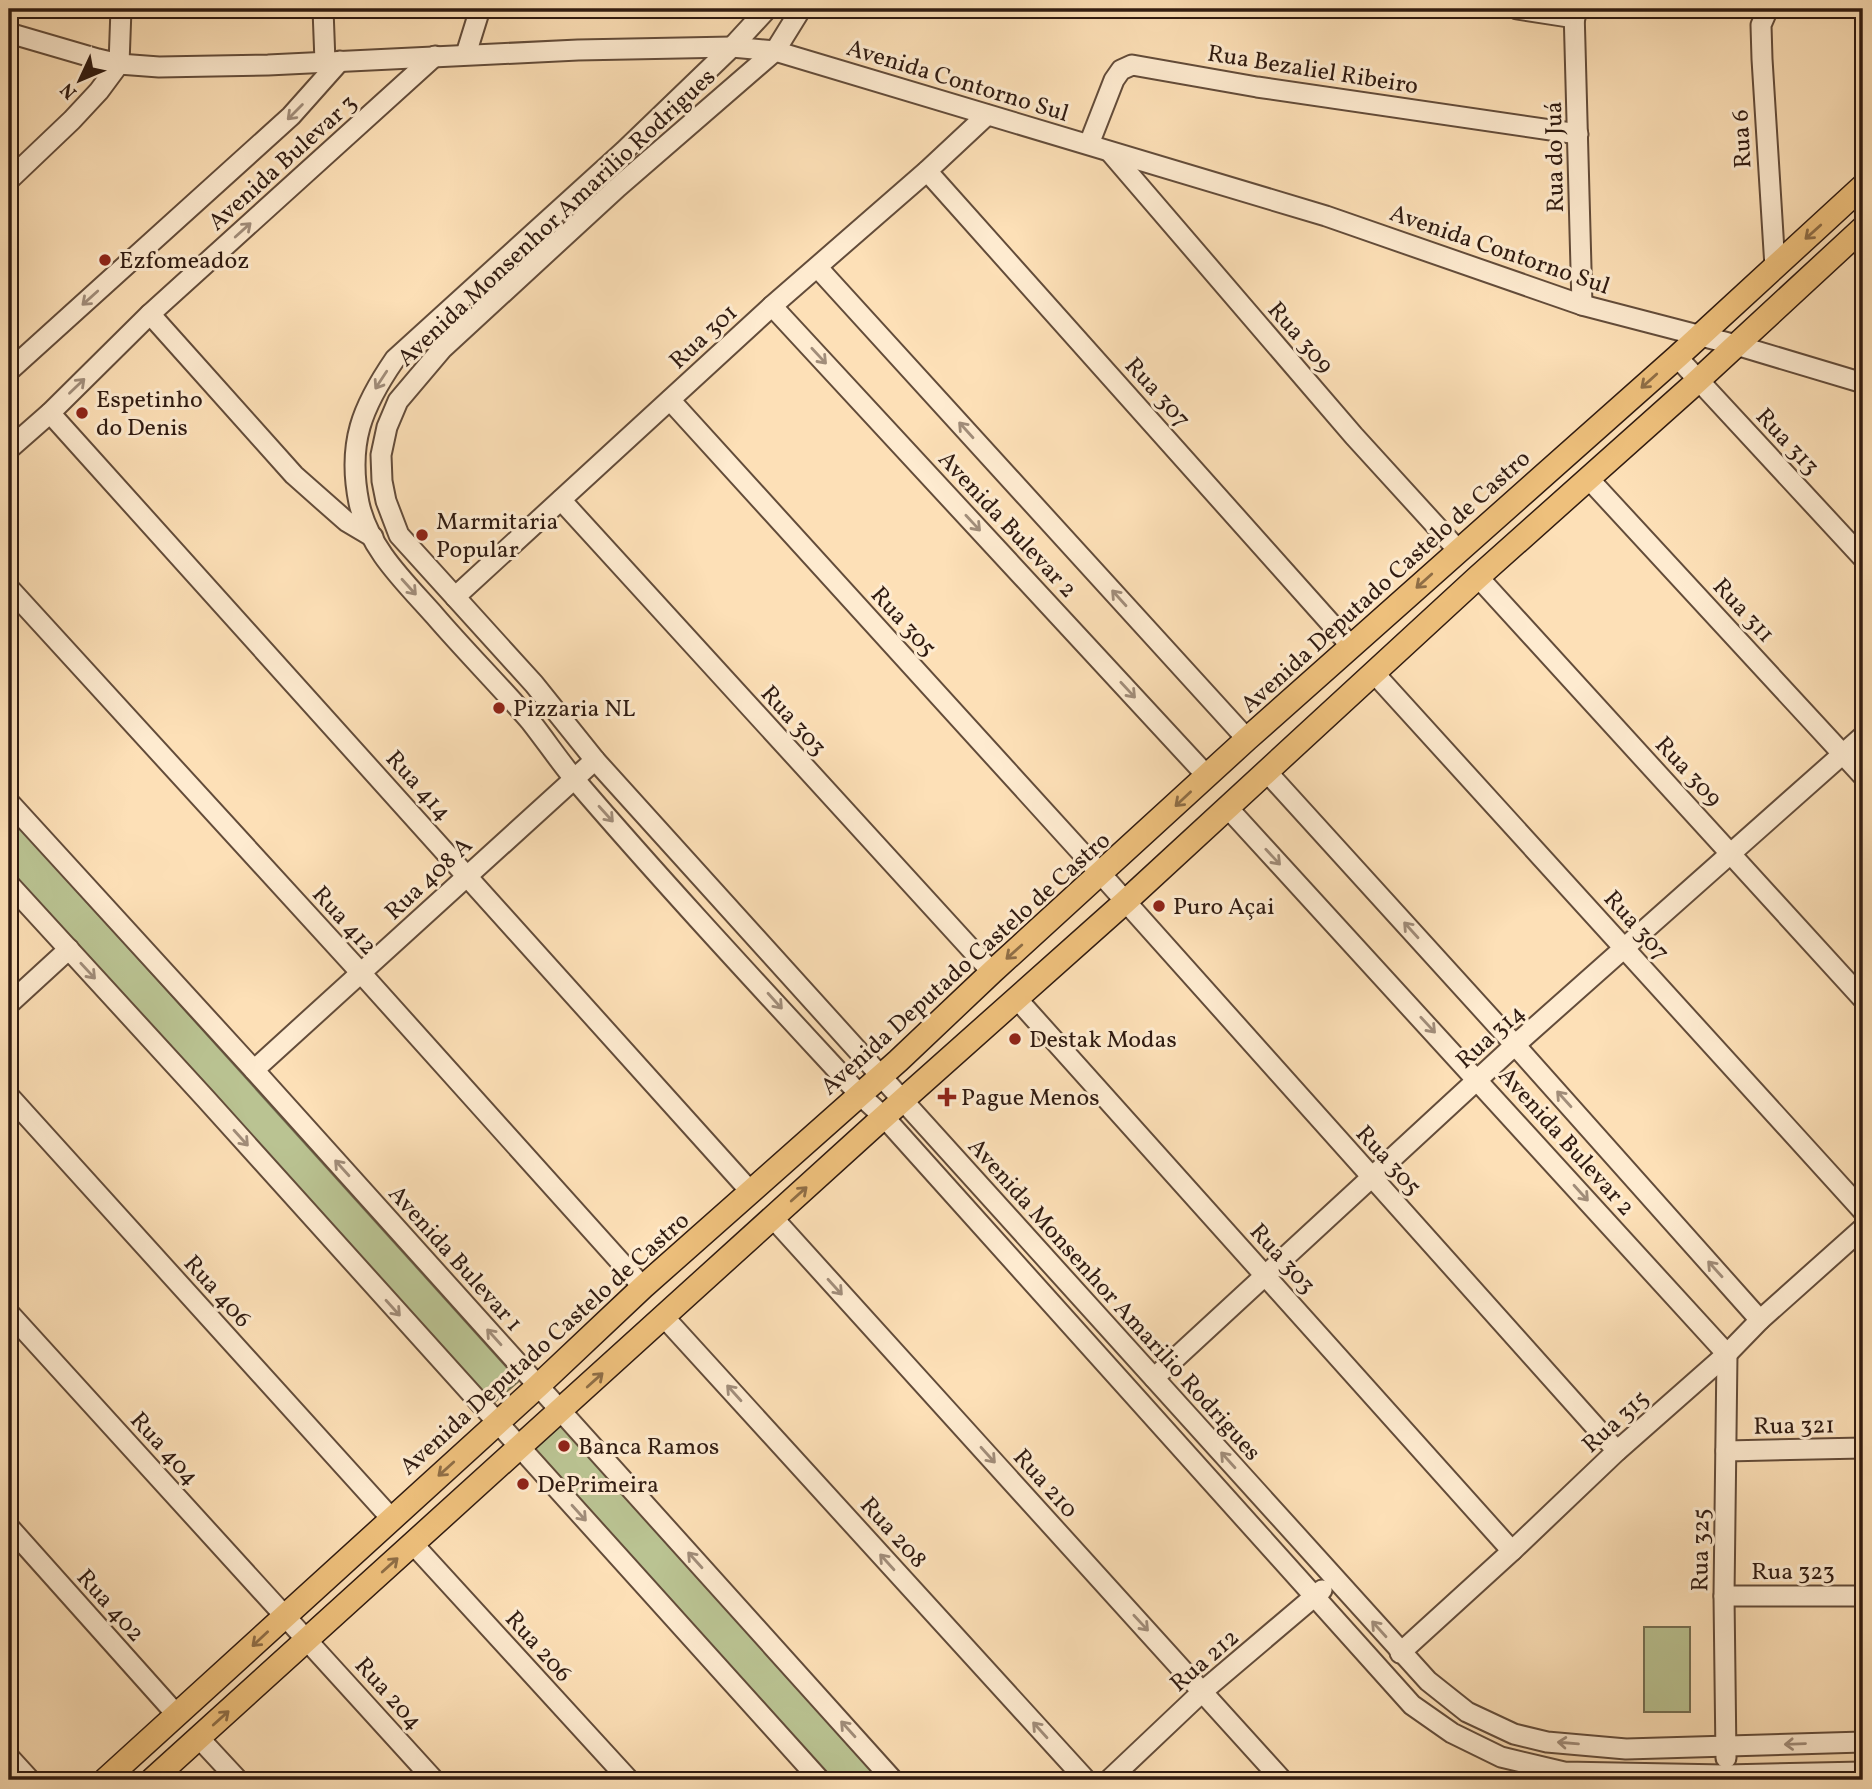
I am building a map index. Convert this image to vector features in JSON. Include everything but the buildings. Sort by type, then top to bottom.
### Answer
[{"type":"main road","name":"Avenida Deputado Castelo de Castro","points":[[104,1780],[538,1386],[643,1287],[881,1077],[1247,739],[1676,357],[1863,186]]},
{"type":"main road","points":[[152,1780],[1125,902],[1863,228]]},
{"type":"street","points":[[9,180],[72,120],[119,64],[121,9]]},
{"type":"street","points":[[323,9],[333,62]]},
{"type":"street","points":[[466,54],[480,9]]},
{"type":"street","name":"Avenida Monsenhor Amarilio Rodrigues","points":[[767,9],[732,47],[596,176],[395,359],[371,395],[358,430],[355,453],[359,503],[373,537],[389,565],[531,722],[575,780],[860,1095],[884,1117],[1412,1704],[1452,1733],[1502,1757],[1564,1772],[1725,1777],[1764,1772],[1863,1772]]},
{"type":"street","name":"Avenida Monsenhor Amarilio Rodrigues","points":[[802,9],[775,51],[704,110],[442,349],[398,401],[387,427],[381,455],[386,501],[399,535],[534,684],[595,760],[765,950],[1428,1681],[1466,1712],[1514,1734],[1547,1742],[1626,1749],[1863,1742]]},
{"type":"street","points":[[1517,9],[1575,13]]},
{"type":"street","name":"Rua 6","points":[[1768,9],[1761,25],[1775,267]]},
{"type":"street","name":"Rua do Juá","points":[[1575,13],[1583,305]]},
{"type":"street","name":"Avenida Contorno Sul","points":[[9,33],[119,64],[199,68],[466,54],[732,47],[775,51],[1326,216],[1583,305],[1736,345],[1863,383]]},
{"type":"street","name":"Avenida Bulevar 3","points":[[9,449],[150,314],[435,56]]},
{"type":"street","name":"Avenida Bulevar 3","points":[[9,371],[291,116],[333,62]]},
{"type":"street","name":"Rua Bezaliel Ribeiro","points":[[1090,144],[1114,80],[1121,70],[1132,65],[1257,87],[1578,134]]},
{"type":"street","name":"Rua 301","points":[[455,597],[772,306],[927,172],[987,115]]},
{"type":"street","name":"Rua 309","points":[[1111,152],[1354,436],[1458,550]]},
{"type":"street","name":"Rua 307","points":[[927,172],[1351,646]]},
{"type":"street","points":[[521,243],[538,260]]},
{"type":"street","name":"Avenida Bulevar 2","points":[[818,268],[1247,739]]},
{"type":"street","name":"Avenida Bulevar 2","points":[[772,306],[1208,776]]},
{"type":"street","name":"Avenida Monsenhor Amarilio Rodrigues","points":[[150,314],[294,475],[346,521],[373,537]]},
{"type":"street","name":"Rua 313","points":[[1676,357],[1863,558]]},
{"type":"street","name":"Rua 305","points":[[670,400],[1101,874],[1618,1451]]},
{"type":"street","name":"Rua 414","points":[[50,412],[751,1192]]},
{"type":"street","name":"Rua 311","points":[[1588,478],[1863,776]]},
{"type":"street","name":"Rua 303","points":[[561,500],[992,972]]},
{"type":"street","points":[[373,537],[399,535]]},
{"type":"street","name":"Rua 309","points":[[1478,577],[1863,999]]},
{"type":"street","name":"Rua 412","points":[[9,588],[643,1287]]},
{"type":"street","name":"Rua 307","points":[[1374,673],[1863,1211]]},
{"type":"street","name":"Rua 314","points":[[1154,1378],[1515,1045],[1863,736]]},
{"type":"street","name":"Rua 408 A","points":[[254,1070],[595,760]]},
{"type":"street","name":"Avenida Bulevar 2","points":[[1266,771],[1760,1320]]},
{"type":"street","name":"Avenida Bulevar 1","points":[[9,802],[893,1780]]},
{"type":"street","name":"Avenida Bulevar 2","points":[[1227,807],[1727,1354]]},
{"type":"street","points":[[9,884],[820,1780]]},
{"type":"street","points":[[9,1004],[69,949]]},
{"type":"street","points":[[745,968],[765,950]]},
{"type":"street","name":"Rua 303","points":[[1017,999],[1512,1551]]},
{"type":"street","name":"Rua 406","points":[[9,1097],[391,1518]]},
{"type":"street","name":"Rua 210","points":[[773,1218],[1282,1780]]},
{"type":"street","name":"Rua 315","points":[[1400,1653],[1863,1228]]},
{"type":"street","name":"Rua 404","points":[[9,1312],[307,1639]]},
{"type":"street","name":"Rua 208","points":[[664,1317],[1086,1780]]},
{"type":"street","name":"Rua 325","points":[[1725,1777],[1727,1354]]},
{"type":"street","name":"Rua 321","points":[[1726,1451],[1859,1444]]},
{"type":"street","name":"Rua 402","points":[[9,1527],[177,1715]]},
{"type":"street","name":"Rua 206","points":[[413,1544],[629,1780]]},
{"type":"street","name":"Rua 212","points":[[1108,1780],[1203,1691],[1334,1579]]},
{"type":"street","name":"Rua 323","points":[[1724,1596],[1863,1596]]},
{"type":"street","name":"Rua 204","points":[[307,1639],[434,1780]]},
{"type":"street","points":[[200,1738],[238,1780]]},
{"type":"street","points":[[9,1757],[30,1780]]},
{"type":"green space","points":[[9,815],[519,1381],[491,1405],[9,875]]},
{"type":"green space","points":[[561,1424],[881,1780],[832,1780],[533,1448]]},
{"type":"green space","points":[[1644,1627],[1690,1627],[1690,1712],[1644,1712]]},
{"type":"place","name":"Ezfomeadoz","points":[[105,260]]},
{"type":"place","name":"Espetinho do Denis","points":[[82,413]]},
{"type":"place","name":"Marmitaria Popular","points":[[422,535]]},
{"type":"place","name":"Pizzaria NL","points":[[499,708]]},
{"type":"place","name":"Puro Açai","points":[[1159,906]]},
{"type":"place","name":"Destak Modas","points":[[1015,1039]]},
{"type":"place","name":"Pague Menos","points":[[947,1097]]},
{"type":"place","name":"Banca Ramos","points":[[564,1446]]},
{"type":"place","name":"DePrimeira","points":[[523,1484]]}]
